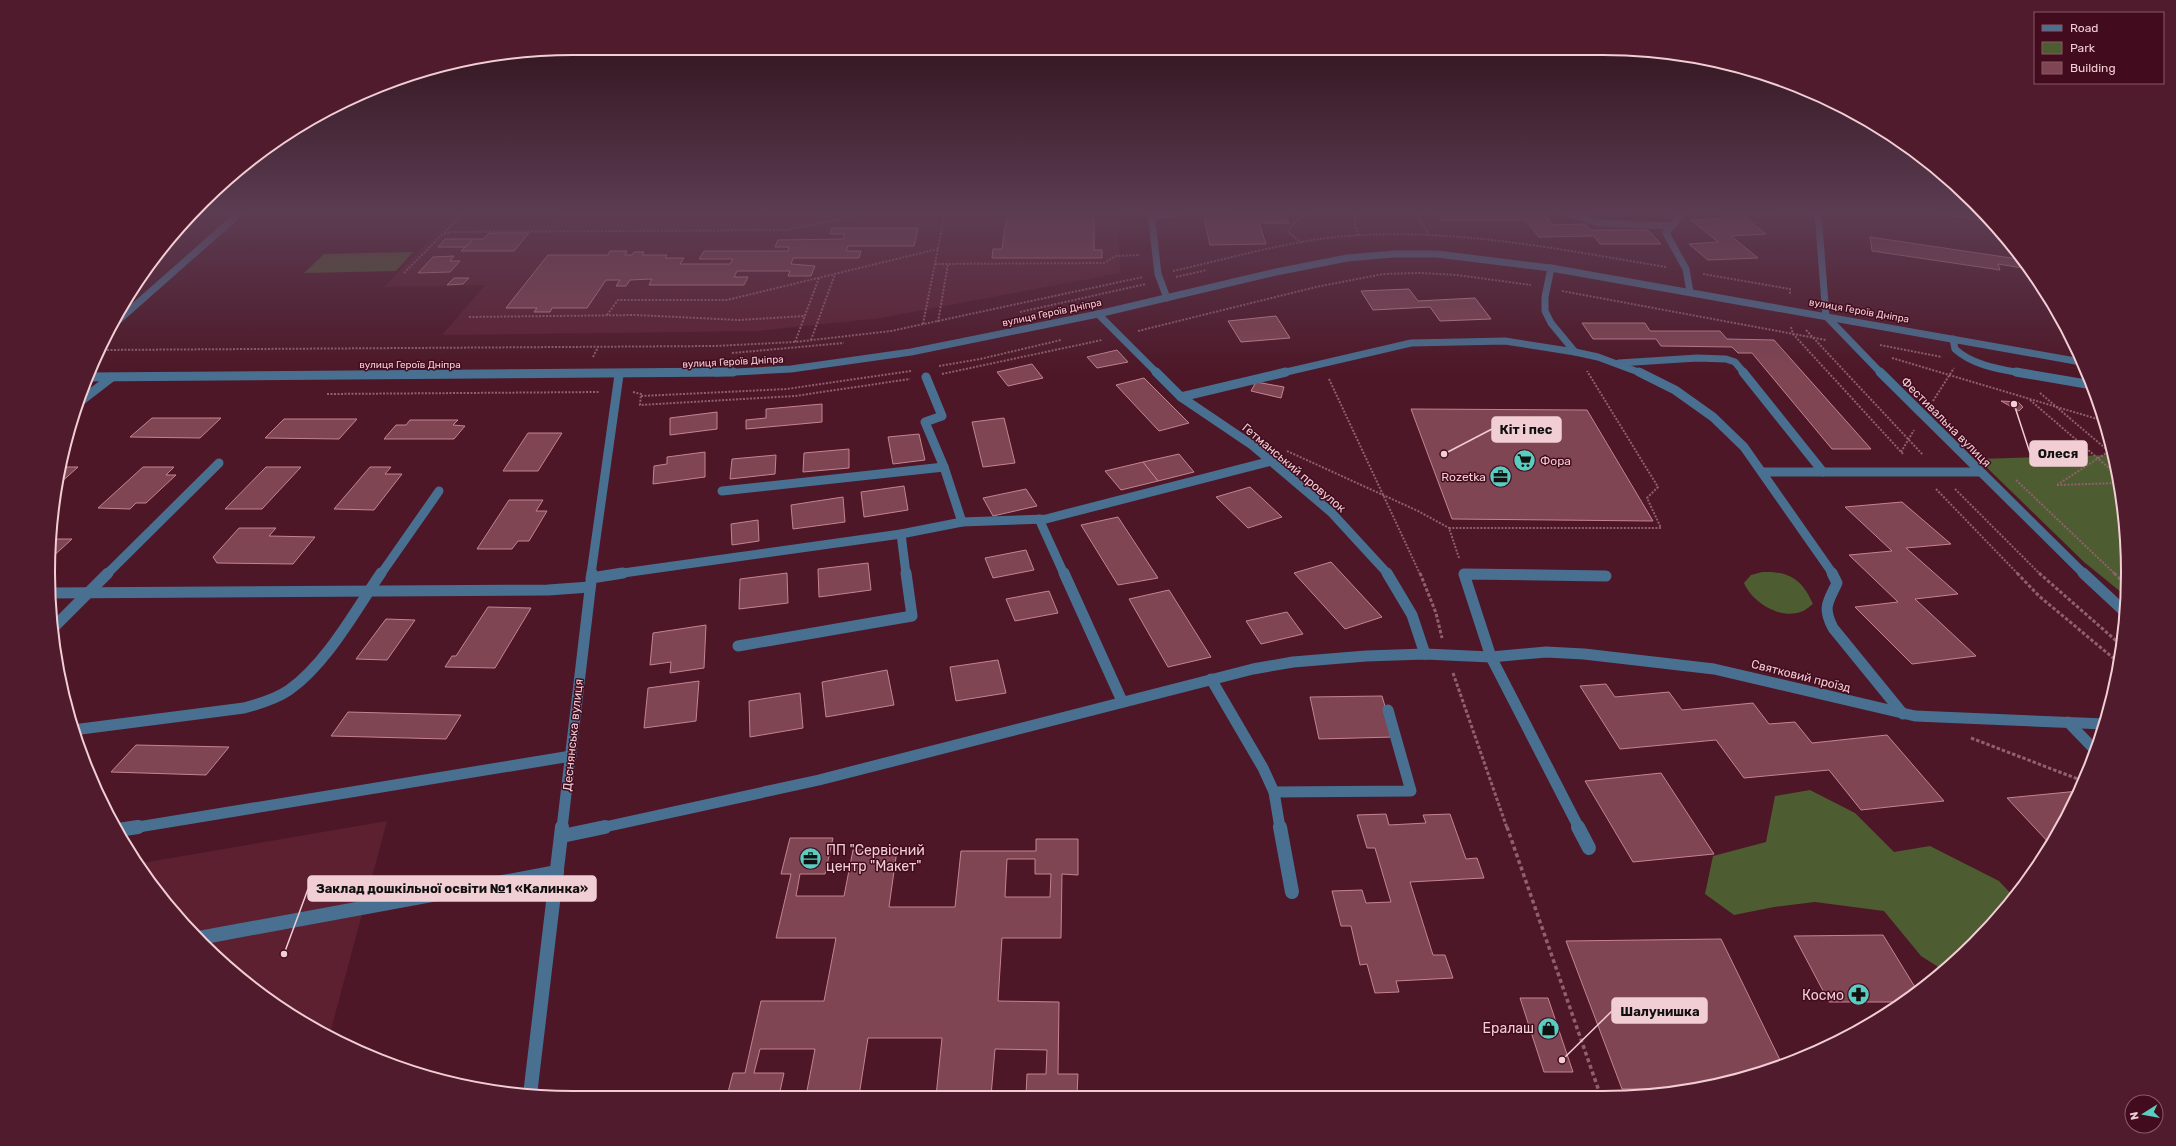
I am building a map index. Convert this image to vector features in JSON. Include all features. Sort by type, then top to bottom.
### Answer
[{"type":"street","points":[[123,316],[179,266]]},
{"type":"street","points":[[1158,266],[1159,277],[1167,298]]},
{"type":"street","name":"вулиця Героїв Дніпра","points":[[93,377],[619,375],[743,373],[827,365],[911,352],[1098,314],[1303,266]]},
{"type":"street","name":"вулиця Героїв Дніпра","points":[[1539,266],[1881,325],[2076,361]]},
{"type":"street","points":[[1684,266],[1690,283],[1690,292]]},
{"type":"street","points":[[1822,266],[1826,316]]},
{"type":"street","points":[[1551,268],[1545,306],[1547,317],[1575,352]]},
{"type":"street","name":"Гетманський провулок","points":[[1098,314],[1118,336],[1181,397],[1252,445],[1331,512],[1390,577],[1412,615],[1425,654]]},
{"type":"street","name":"Фестивальна вулиця","points":[[1826,316],[1979,472],[2068,560],[2120,607]]},
{"type":"street","points":[[1953,339],[1953,346],[1956,351],[1975,362],[2086,385]]},
{"type":"street","points":[[1181,397],[1400,344],[1423,342],[1505,341],[1544,346],[1575,352],[1615,363],[1670,387],[1700,406],[1734,436],[1762,472],[1834,576],[1836,583],[1825,607],[1826,616],[1833,628],[1903,714]]},
{"type":"street","points":[[1615,363],[1709,358],[1730,360],[1741,367],[1823,472]]},
{"type":"street","name":"Деснянська вулиця","points":[[531,1089],[572,756],[590,583],[619,375]]},
{"type":"street","points":[[85,398],[112,377]]},
{"type":"street","points":[[926,377],[942,416],[925,422],[944,467],[962,522]]},
{"type":"street","points":[[56,593],[548,590],[901,534],[962,522],[1046,519],[1271,461]]},
{"type":"street","points":[[57,624],[219,463]]},
{"type":"street","points":[[722,491],[944,467]]},
{"type":"street","points":[[1762,472],[1979,472]]},
{"type":"street","points":[[79,729],[244,708],[275,698],[300,684],[310,673],[440,491]]},
{"type":"street","points":[[1039,519],[1122,701]]},
{"type":"street","points":[[738,646],[912,616],[901,534]]},
{"type":"street","points":[[1589,848],[1491,657],[1464,574],[1606,576]]},
{"type":"street","name":"Святковий проїзд","points":[[562,836],[820,780],[1122,701],[1253,669],[1293,662],[1366,656],[1446,654],[1491,657],[1546,652],[1685,664],[1763,680],[1903,714],[1937,719],[2098,724]]},
{"type":"street","points":[[1211,679],[1263,768],[1274,792],[1292,892]]},
{"type":"street","points":[[1274,792],[1411,791],[1388,710]]},
{"type":"street","points":[[2068,722],[2092,746]]},
{"type":"street","points":[[123,829],[572,756]]},
{"type":"street","points":[[205,937],[557,872]]},
{"type":"path","points":[[404,273],[411,266]]},
{"type":"path","points":[[607,315],[618,300],[727,300],[866,266]]},
{"type":"path","points":[[923,325],[935,266]]},
{"type":"path","points":[[938,322],[948,266]]},
{"type":"path","points":[[1014,313],[1203,266]]},
{"type":"path","points":[[1659,266],[1790,289],[1790,293],[1824,299]]},
{"type":"path","points":[[640,405],[795,396],[926,377],[996,364],[1118,336],[1319,286],[1371,276],[1402,273],[1459,275],[1547,288],[1880,349],[1881,325]]},
{"type":"path","points":[[811,340],[835,274]]},
{"type":"path","points":[[795,342],[820,277]]},
{"type":"path","points":[[105,350],[699,346],[795,342],[878,333],[923,325],[1159,277]]},
{"type":"path","points":[[469,317],[607,315],[739,320],[805,316]]},
{"type":"path","points":[[1797,328],[1790,326],[1793,334],[1920,472],[2040,596],[2114,658]]},
{"type":"path","points":[[934,367],[980,359],[1065,339]]},
{"type":"path","points":[[726,354],[844,343]]},
{"type":"path","points":[[1880,345],[1943,357]]},
{"type":"path","points":[[1283,449],[1418,511],[1449,528],[1661,528],[1647,498],[1658,486],[1575,352]]},
{"type":"path","points":[[586,355],[602,355]]},
{"type":"path","points":[[1894,363],[1889,358],[2098,419]]},
{"type":"path","points":[[1322,363],[1427,590],[1446,654],[1599,1091]]},
{"type":"path","points":[[641,396],[787,389],[913,370]]},
{"type":"path","points":[[2037,391],[2105,447]]},
{"type":"path","points":[[2023,394],[2110,469]]},
{"type":"path","points":[[1928,395],[1939,406]]},
{"type":"path","points":[[2107,454],[2057,485],[2113,483]]},
{"type":"path","points":[[2014,478],[2121,580]]},
{"type":"path","points":[[1449,528],[1464,574]]},
{"type":"path","points":[[1963,735],[2078,779]]},
{"type":"shaded area","points":[[404,266],[1120,266],[1120,273],[880,318],[758,331],[442,335],[485,285],[384,287]]},
{"type":"shaded area","points":[[387,821],[331,1031],[285,1004],[231,962],[184,915],[143,863]]},
{"type":"green space","points":[[311,266],[400,266],[396,271],[304,273]]},
{"type":"green space","points":[[2107,455],[2117,505],[2120,539],[2120,592],[2084,562],[1978,459]]},
{"type":"green space","points":[[1762,572],[1780,573],[1794,578],[1804,588],[1813,604],[1804,610],[1786,614],[1777,612],[1760,603],[1748,590],[1744,583],[1751,575]]},
{"type":"green space","points":[[1810,790],[1855,813],[1894,852],[1930,846],[1999,881],[2010,893],[1992,915],[1969,939],[1939,967],[1921,956],[1884,911],[1815,902],[1774,907],[1734,915],[1705,894],[1713,856],[1766,842],[1775,796]]},
{"type":"building","points":[[424,266],[455,266],[450,272],[418,273]]},
{"type":"building","points":[[539,266],[815,266],[811,276],[788,276],[790,271],[737,271],[734,277],[748,277],[744,285],[649,285],[652,279],[630,280],[626,286],[616,286],[620,280],[606,280],[587,308],[552,308],[550,312],[534,312],[537,308],[506,308]]},
{"type":"building","points":[[1976,266],[1999,266],[2000,270]]},
{"type":"building","points":[[454,278],[469,278],[463,284],[447,285]]},
{"type":"building","points":[[1409,289],[1418,301],[1475,298],[1491,319],[1440,321],[1430,307],[1373,310],[1361,291]]},
{"type":"building","points":[[1276,316],[1290,338],[1241,342],[1228,321]]},
{"type":"building","points":[[1582,323],[1645,323],[1650,331],[1720,331],[1727,339],[1774,340],[1871,449],[1832,449],[1752,353],[1738,353],[1732,347],[1661,346],[1656,339],[1593,339]]},
{"type":"building","points":[[1117,350],[1128,362],[1097,368],[1087,357]]},
{"type":"building","points":[[1032,364],[1043,378],[1008,386],[997,372]]},
{"type":"building","points":[[1144,378],[1189,423],[1159,431],[1116,385]]},
{"type":"building","points":[[1256,382],[1284,387],[1281,398],[1251,391]]},
{"type":"building","points":[[2001,401],[2018,402],[2023,407],[2019,411]]},
{"type":"building","points":[[822,404],[822,422],[746,429],[746,420],[766,418],[766,409]]},
{"type":"building","points":[[1411,409],[1587,410],[1653,521],[1452,519]]},
{"type":"building","points":[[717,412],[717,429],[670,435],[670,418]]},
{"type":"building","points":[[152,418],[221,418],[200,438],[130,437]]},
{"type":"building","points":[[1004,418],[1015,463],[983,467],[972,422]]},
{"type":"building","points":[[284,419],[357,419],[339,439],[265,438]]},
{"type":"building","points":[[410,420],[458,420],[453,425],[465,426],[454,439],[384,439],[396,425],[406,425]]},
{"type":"building","points":[[528,433],[562,433],[538,471],[503,471]]},
{"type":"building","points":[[919,434],[925,460],[893,464],[888,437]]},
{"type":"building","points":[[849,449],[849,468],[803,472],[804,453]]},
{"type":"building","points":[[705,452],[705,477],[653,484],[654,466],[667,464],[667,457]]},
{"type":"building","points":[[1179,454],[1194,472],[1158,481],[1143,462]]},
{"type":"building","points":[[776,455],[775,474],[730,479],[732,459]]},
{"type":"building","points":[[1143,462],[1158,481],[1121,490],[1105,471]]},
{"type":"building","points":[[66,467],[78,467],[64,480]]},
{"type":"building","points":[[143,467],[174,467],[166,475],[176,475],[146,503],[136,503],[130,509],[98,508]]},
{"type":"building","points":[[266,467],[301,467],[262,509],[225,509]]},
{"type":"building","points":[[370,467],[391,467],[385,474],[402,474],[374,510],[334,509]]},
{"type":"building","points":[[904,486],[908,510],[864,517],[861,492]]},
{"type":"building","points":[[1250,487],[1282,517],[1248,528],[1216,497]]},
{"type":"building","points":[[1026,489],[1037,506],[993,516],[983,498]]},
{"type":"building","points":[[843,497],[845,522],[793,529],[791,505]]},
{"type":"building","points":[[509,500],[543,500],[536,511],[547,511],[529,541],[518,541],[512,549],[477,549]]},
{"type":"building","points":[[1902,502],[1951,544],[1906,548],[1958,594],[1915,599],[1976,656],[1912,664],[1855,607],[1898,602],[1849,555],[1892,551],[1845,507]]},
{"type":"building","points":[[1118,517],[1158,578],[1118,585],[1081,525]]},
{"type":"building","points":[[758,520],[759,541],[732,545],[731,524]]},
{"type":"building","points":[[239,528],[276,528],[269,536],[315,537],[293,564],[217,563],[213,557]]},
{"type":"building","points":[[56,539],[72,539],[56,554]]},
{"type":"building","points":[[1026,550],[1034,570],[993,578],[985,558]]},
{"type":"building","points":[[1331,562],[1382,617],[1345,629],[1294,573]]},
{"type":"building","points":[[868,563],[871,590],[819,597],[818,569]]},
{"type":"building","points":[[787,573],[788,603],[739,609],[740,579]]},
{"type":"building","points":[[1169,590],[1211,657],[1168,667],[1129,599]]},
{"type":"building","points":[[1049,591],[1058,613],[1015,621],[1006,599]]},
{"type":"building","points":[[488,607],[531,608],[495,668],[445,667],[452,656],[456,656]]},
{"type":"building","points":[[1287,612],[1303,634],[1261,644],[1246,621]]},
{"type":"building","points":[[386,619],[415,620],[387,660],[356,659]]},
{"type":"building","points":[[706,625],[704,668],[670,673],[671,662],[650,665],[653,633]]},
{"type":"building","points":[[998,660],[1006,693],[956,701],[950,667]]},
{"type":"building","points":[[887,670],[894,705],[826,717],[822,682]]},
{"type":"building","points":[[699,681],[696,721],[644,728],[648,688]]},
{"type":"building","points":[[1606,684],[1615,697],[1669,692],[1682,710],[1753,703],[1769,724],[1795,722],[1812,743],[1887,735],[1944,801],[1861,810],[1829,770],[1744,778],[1716,740],[1620,749],[1580,686]]},
{"type":"building","points":[[800,693],[803,728],[750,737],[749,701]]},
{"type":"building","points":[[1382,696],[1394,737],[1319,739],[1310,697]]},
{"type":"building","points":[[348,712],[461,715],[446,739],[331,736]]},
{"type":"building","points":[[136,745],[229,747],[206,775],[111,772]]},
{"type":"building","points":[[1661,773],[1714,854],[1633,862],[1585,781]]},
{"type":"building","points":[[2073,792],[2047,841],[2007,798]]},
{"type":"building","points":[[1386,814],[1389,825],[1426,823],[1423,815],[1450,814],[1466,859],[1477,858],[1484,878],[1410,882],[1433,955],[1445,955],[1453,978],[1396,981],[1399,992],[1375,993],[1367,964],[1360,965],[1351,926],[1341,926],[1332,891],[1362,890],[1366,903],[1391,902],[1375,848],[1367,848],[1357,815]]},
{"type":"building","points":[[790,838],[833,838],[825,874],[800,874],[796,896],[844,896],[853,850],[897,850],[889,907],[955,907],[961,851],[1036,851],[1036,839],[1078,839],[1078,875],[1062,874],[1061,938],[1002,938],[998,1001],[1059,1002],[1058,1074],[1078,1074],[1077,1091],[1026,1091],[1027,1074],[1046,1074],[1047,1050],[995,1049],[991,1091],[937,1091],[942,1038],[868,1038],[860,1091],[807,1091],[815,1049],[760,1049],[754,1073],[784,1073],[780,1091],[728,1091],[733,1073],[745,1073],[761,1001],[824,1001],[836,938],[776,938],[791,874],[781,874]],"holes":[[[1007,859],[1035,859],[1035,874],[1051,874],[1050,897],[1005,897]]]},
{"type":"building","points":[[1883,935],[1915,987],[1894,1002],[1829,1002],[1794,936]]},
{"type":"building","points":[[1721,939],[1780,1060],[1704,1081],[1671,1087],[1622,1089],[1566,941]]},
{"type":"building","points":[[1520,998],[1548,998],[1573,1072],[1544,1072]]},
{"type":"place","name":"Олеся","points":[[2014,404]]},
{"type":"place","name":"Кіт і пес","points":[[1444,454]]},
{"type":"place","name":"Фора","points":[[1524,461]]},
{"type":"place","name":"Rozetka","points":[[1501,477]]},
{"type":"place","name":"ПП \"Сервісний центр \"Макет\"","points":[[810,858]]},
{"type":"place","name":"Заклад дошкільної освіти №1 «Калинка»","points":[[284,954]]},
{"type":"place","name":"Космо","points":[[1859,995]]},
{"type":"place","name":"Ералаш","points":[[1549,1028]]},
{"type":"place","name":"Шалунишка","points":[[1562,1060]]}]
